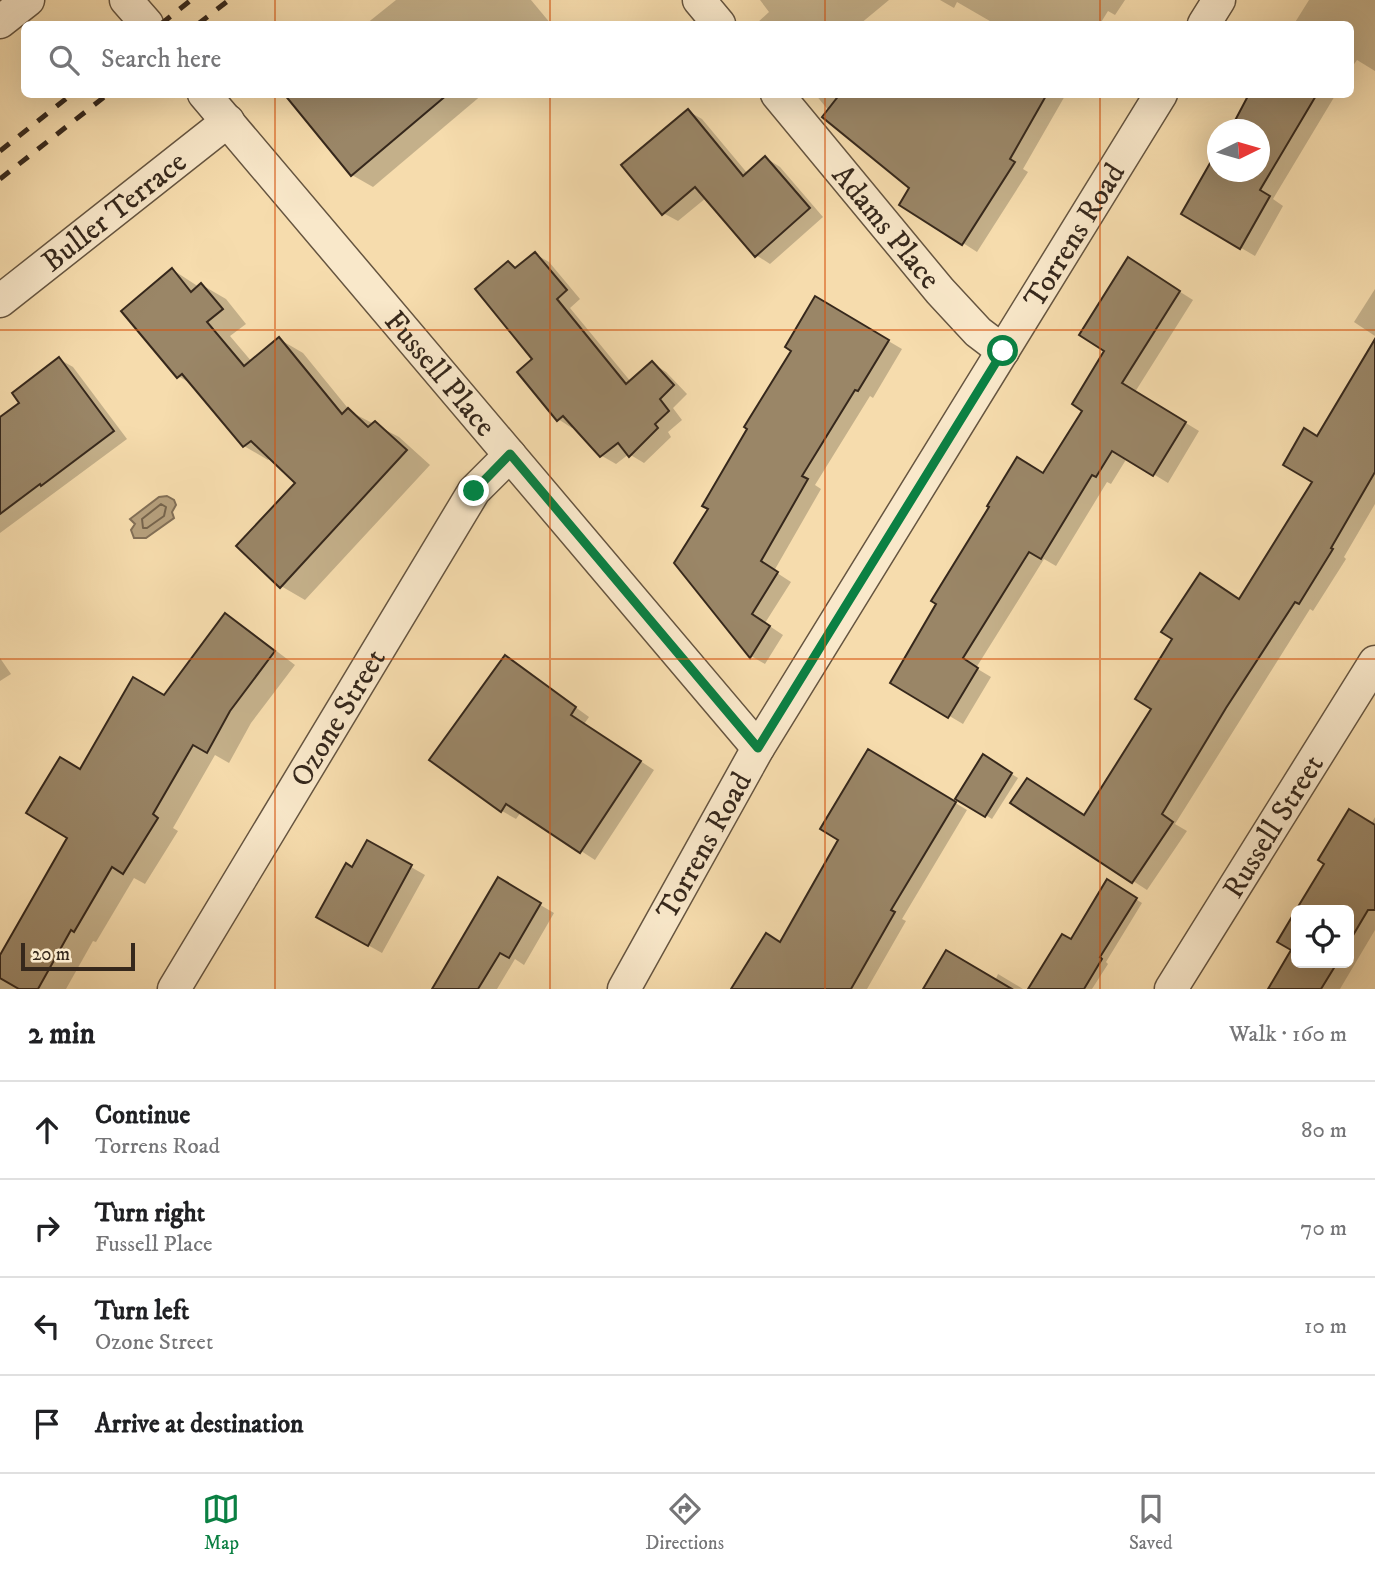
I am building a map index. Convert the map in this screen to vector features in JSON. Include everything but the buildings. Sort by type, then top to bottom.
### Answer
[{"type":"street","points":[[0,22],[29,0]]},
{"type":"street","points":[[126,0],[144,21]]},
{"type":"street","points":[[699,0],[716,21]]},
{"type":"street","points":[[1206,21],[1219,0]]},
{"type":"street","name":"Fussell Place","points":[[208,98],[758,748]]},
{"type":"street","name":"Adams Place","points":[[780,98],[940,291],[978,332],[1003,351]]},
{"type":"street","name":"Torrens Road","points":[[624,989],[758,748],[1159,98]]},
{"type":"street","name":"Buller Terrace","points":[[0,301],[228,121]]},
{"type":"street","name":"Ozone Street","points":[[174,989],[474,491],[510,454]]},
{"type":"street","name":"Russell Street","points":[[1171,989],[1375,662]]},
{"type":"water","points":[[167,496],[174,500],[176,505],[172,512],[174,518],[146,538],[134,538],[131,530],[135,524],[130,519],[159,497]]},
{"type":"railway","points":[[165,21],[191,0]]},
{"type":"railway","points":[[202,21],[229,0]]},
{"type":"railway","points":[[0,151],[67,98]]},
{"type":"railway","points":[[0,179],[103,98]]},
{"type":"route","points":[[474,491],[510,454],[758,748],[1003,351]]}]
